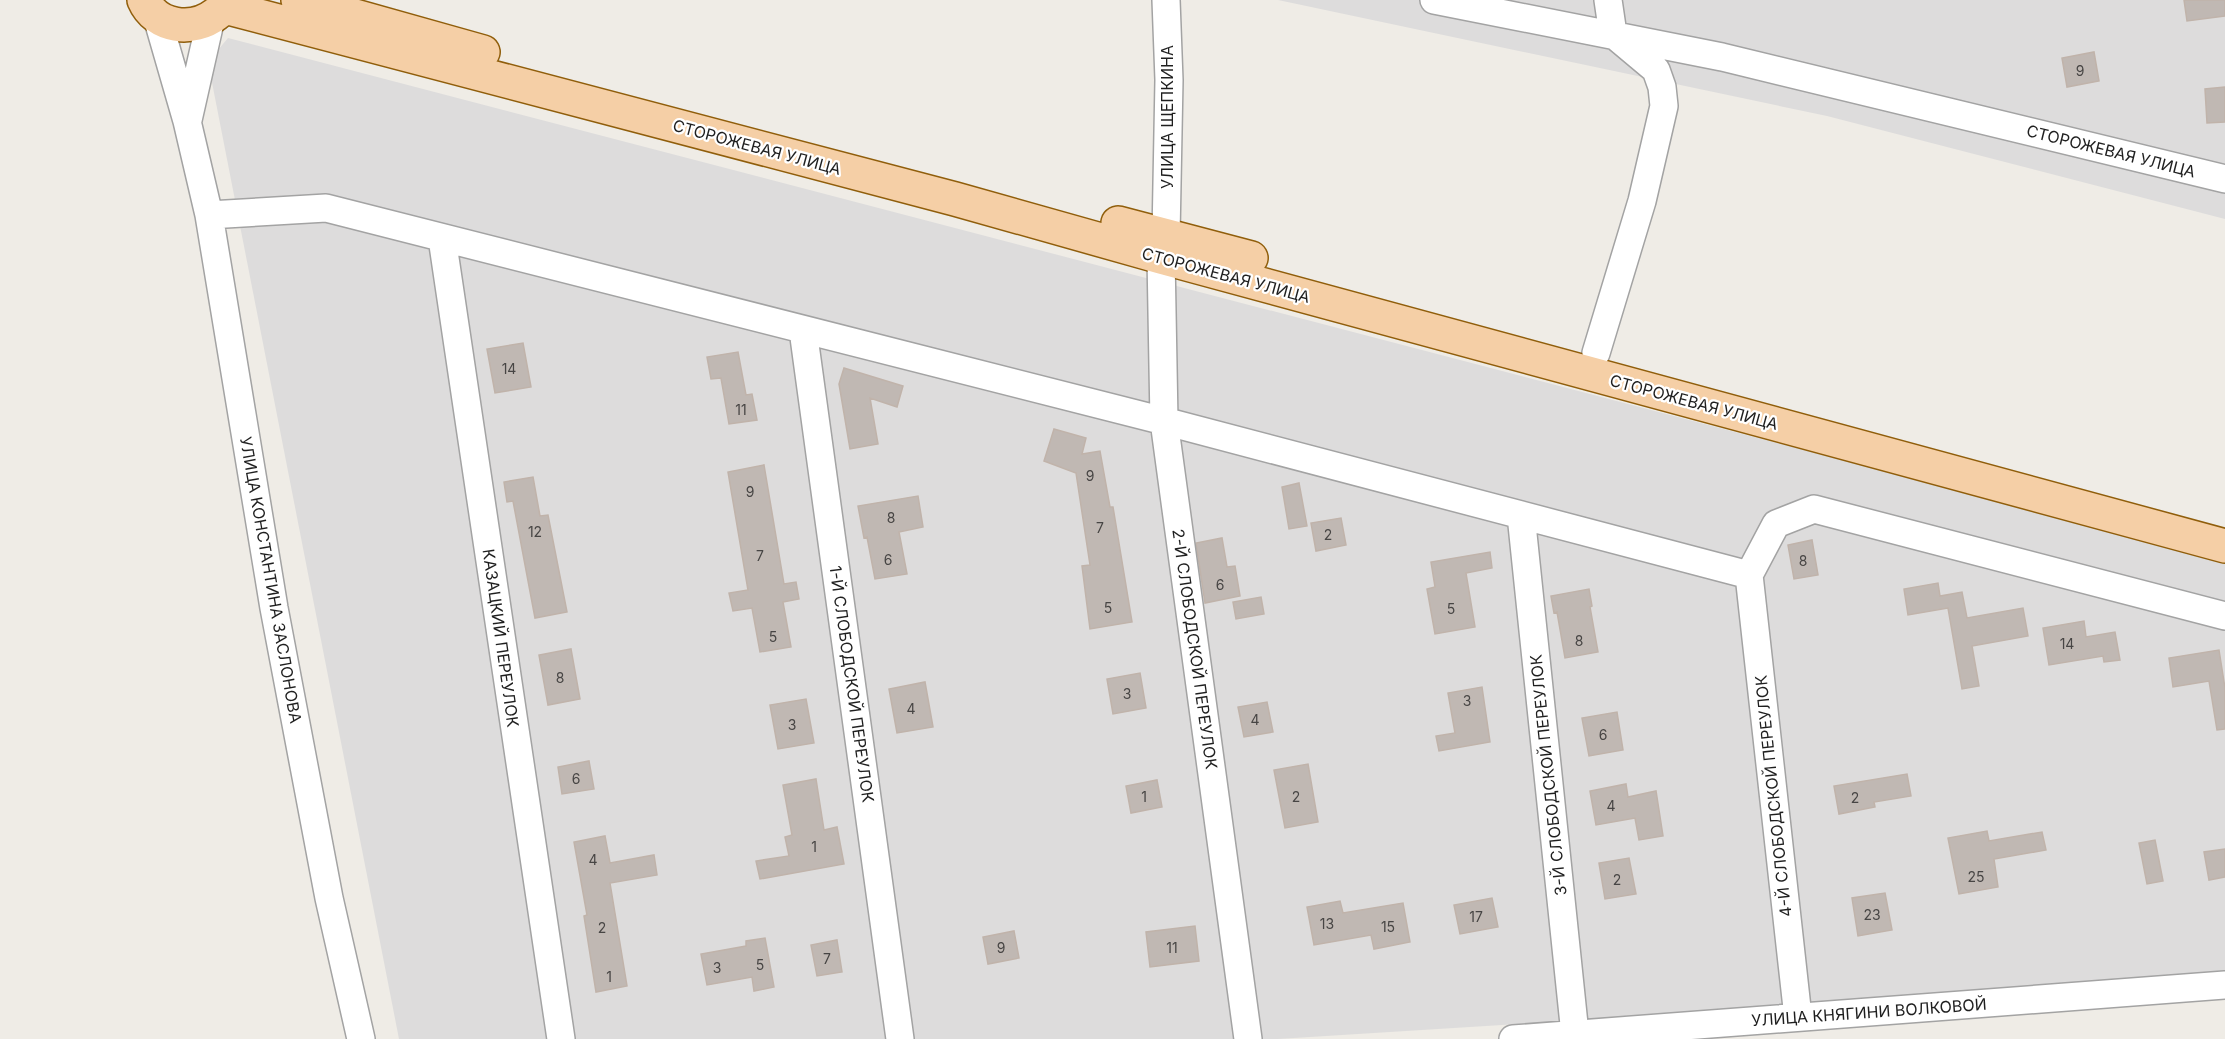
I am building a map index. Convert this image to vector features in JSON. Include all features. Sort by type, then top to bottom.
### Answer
[{"type":"main road","name":"СТОРОЖЕВАЯ УЛИЦА","points":[[298,0],[957,183],[1164,246],[2225,546]]},
{"type":"main road","points":[[150,8],[177,26],[193,26],[221,8]]},
{"type":"main road","name":"СТОРОЖЕВАЯ УЛИЦА","points":[[221,8],[955,199],[1164,246],[1596,353],[2225,525]]},
{"type":"street","name":"УЛИЦА ЩЕПКИНА","points":[[1164,246],[1168,80],[1166,0]]},
{"type":"street","name":"СТОРОЖЕВАЯ УЛИЦА","points":[[1434,0],[1734,60],[2225,179]]},
{"type":"street","points":[[1596,353],[1642,201],[1664,106],[1662,87],[1656,70],[1613,34],[1608,0]]},
{"type":"street","name":"УЛИЦА КОНСТАНТИНА ЗАСЛОНОВА","points":[[150,8],[187,121],[209,215],[274,608],[329,898],[361,1039]]},
{"type":"street","points":[[187,121],[221,8]]},
{"type":"street","points":[[209,215],[326,208],[1164,421],[1749,575],[1776,524],[1814,509],[2225,616]]},
{"type":"street","name":"КАЗАЦКИЙ ПЕРЕУЛОК","points":[[442,238],[561,1039]]},
{"type":"street","name":"2-Й СЛОБОДСКОЙ ПЕРЕУЛОК","points":[[1164,246],[1164,421],[1248,1039]]},
{"type":"street","name":"1-Й СЛОБОДСКОЙ ПЕРЕУЛОК","points":[[803,330],[900,1039]]},
{"type":"street","name":"3-Й СЛОБОДСКОЙ ПЕРЕУЛОК","points":[[1521,515],[1575,1034]]},
{"type":"street","name":"4-Й СЛОБОДСКОЙ ПЕРЕУЛОК","points":[[1749,575],[1798,1017]]},
{"type":"street","name":"УЛИЦА КНЯГИНИ ВОЛКОВОЙ","points":[[1513,1039],[1575,1034],[1669,1033],[1798,1017],[2225,985]]},
{"type":"shaded area","points":[[1278,0],[2225,0],[2225,219],[1827,116]]},
{"type":"shaded area","points":[[228,38],[2225,560],[2225,980],[1278,1039],[399,1039],[208,62]]},
{"type":"building","points":[[2184,0],[2225,0],[2225,16],[2187,21]]},
{"type":"building","points":[[2094,52],[2099,81],[2067,87],[2062,58]]},
{"type":"building","points":[[2225,87],[2225,122],[2207,123],[2205,89]]},
{"type":"building","points":[[523,343],[531,387],[495,393],[487,349]]},
{"type":"building","points":[[738,352],[746,395],[752,394],[757,420],[729,424],[721,378],[711,379],[707,357]]},
{"type":"building","points":[[844,368],[903,386],[897,407],[870,398],[878,444],[850,449],[839,384]]},
{"type":"building","points":[[1054,429],[1086,438],[1082,454],[1100,451],[1110,507],[1113,507],[1132,622],[1090,629],[1082,566],[1090,565],[1076,473],[1044,461]]},
{"type":"building","points":[[764,465],[784,584],[796,582],[799,599],[783,602],[791,647],[760,652],[752,608],[733,611],[729,593],[748,590],[728,472]]},
{"type":"building","points":[[533,477],[540,516],[548,515],[567,612],[535,618],[513,501],[507,502],[504,482]]},
{"type":"building","points":[[1299,483],[1307,526],[1289,529],[1282,487]]},
{"type":"building","points":[[918,496],[923,527],[899,532],[907,574],[875,579],[858,506]]},
{"type":"building","points":[[1341,518],[1346,545],[1316,551],[1311,523]]},
{"type":"building","points":[[1222,538],[1227,567],[1235,566],[1240,596],[1205,603],[1196,543]]},
{"type":"building","points":[[1812,540],[1818,575],[1794,579],[1788,545]]},
{"type":"building","points":[[1490,552],[1492,568],[1466,573],[1475,627],[1435,634],[1427,589],[1435,587],[1431,562]]},
{"type":"building","points":[[1938,583],[1940,596],[1962,592],[1967,618],[2023,608],[2028,636],[1972,646],[1979,686],[1962,689],[1948,608],[1908,615],[1904,589]]},
{"type":"building","points":[[1589,589],[1598,652],[1565,658],[1557,612],[1554,613],[1551,596]]},
{"type":"building","points":[[1261,597],[1264,614],[1236,619],[1233,602]]},
{"type":"building","points":[[2084,621],[2086,637],[2115,632],[2120,660],[2104,662],[2103,656],[2049,665],[2043,628]]},
{"type":"building","points":[[571,649],[580,699],[548,705],[539,655]]},
{"type":"building","points":[[2219,650],[2225,688],[2225,729],[2217,730],[2209,681],[2173,687],[2169,658]]},
{"type":"building","points":[[1140,673],[1146,708],[1113,714],[1107,679]]},
{"type":"building","points":[[925,682],[933,727],[897,733],[889,689]]},
{"type":"building","points":[[1482,687],[1490,742],[1439,751],[1436,736],[1455,733],[1448,693]]},
{"type":"building","points":[[806,699],[814,743],[778,749],[770,705]]},
{"type":"building","points":[[1267,702],[1273,732],[1244,737],[1238,707]]},
{"type":"building","points":[[1617,712],[1623,750],[1589,756],[1582,718]]},
{"type":"building","points":[[589,761],[594,789],[562,794],[558,767]]},
{"type":"building","points":[[1308,764],[1318,822],[1285,828],[1274,770]]},
{"type":"building","points":[[1907,774],[1911,796],[1874,802],[1875,807],[1839,814],[1834,786]]},
{"type":"building","points":[[816,779],[824,830],[837,827],[844,864],[760,879],[756,861],[789,856],[785,837],[792,835],[783,785]]},
{"type":"building","points":[[1157,780],[1162,807],[1131,813],[1126,786]]},
{"type":"building","points":[[1626,784],[1628,797],[1656,791],[1663,836],[1639,840],[1635,818],[1596,825],[1590,791]]},
{"type":"building","points":[[1987,831],[1989,841],[2042,832],[2046,850],[1994,859],[1998,887],[1959,894],[1948,838]]},
{"type":"building","points":[[605,836],[610,863],[654,855],[657,875],[610,883],[627,986],[596,992],[584,916],[587,915],[574,842]]},
{"type":"building","points":[[2155,840],[2163,881],[2147,884],[2139,843]]},
{"type":"building","points":[[2225,849],[2225,877],[2209,880],[2204,852]]},
{"type":"building","points":[[1629,858],[1636,894],[1605,899],[1599,863]]},
{"type":"building","points":[[1885,893],[1892,930],[1858,936],[1852,898]]},
{"type":"building","points":[[1492,898],[1498,927],[1460,934],[1454,905]]},
{"type":"building","points":[[1340,901],[1343,913],[1403,903],[1410,942],[1374,949],[1371,935],[1314,945],[1307,907]]},
{"type":"building","points":[[1195,926],[1199,961],[1150,967],[1146,932]]},
{"type":"building","points":[[1014,931],[1019,958],[988,964],[983,937]]},
{"type":"building","points":[[765,938],[774,987],[754,991],[752,977],[707,985],[701,954],[746,946],[746,941]]},
{"type":"building","points":[[837,940],[842,972],[817,976],[811,945]]}]
